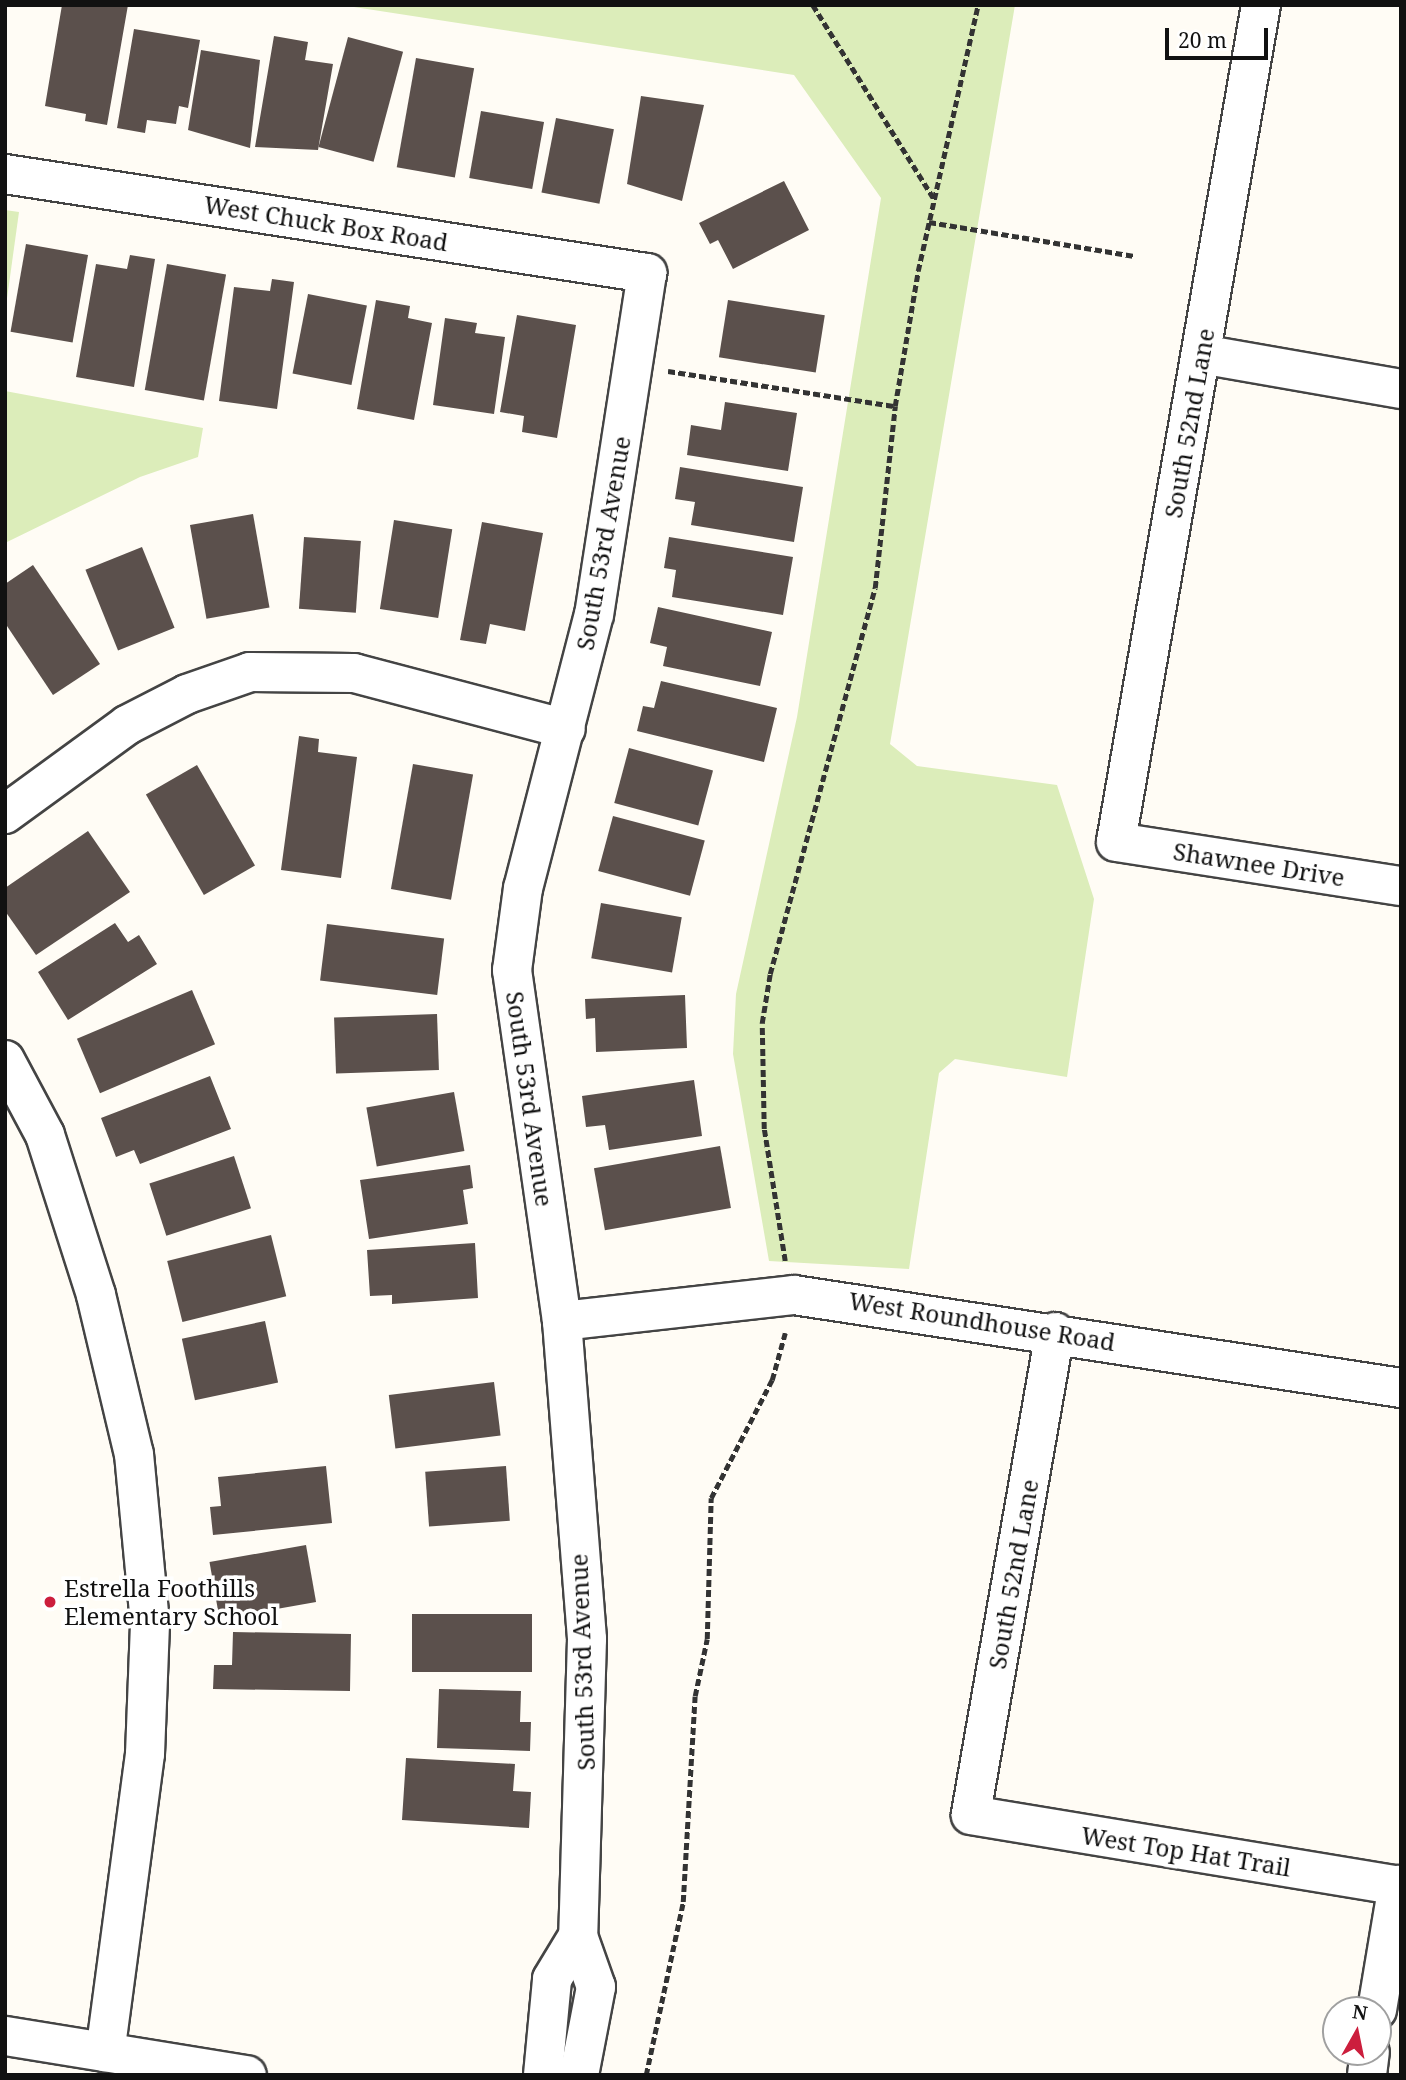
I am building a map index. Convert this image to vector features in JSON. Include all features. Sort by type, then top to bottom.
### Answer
[{"type":"street","name":"South 52nd Lane","points":[[1116,842],[1261,5]]},
{"type":"street","name":"West Chuck Box Road","points":[[5,174],[647,273]]},
{"type":"street","name":"South 53rd Avenue","points":[[579,2075],[596,1987],[578,1937],[587,1639],[562,1321],[512,970],[518,913],[594,614],[647,273]]},
{"type":"street","points":[[1201,354],[1401,389]]},
{"type":"street","points":[[5,814],[127,725],[187,694],[250,672],[354,673],[566,729]]},
{"type":"street","name":"Shawnee Drive","points":[[1116,842],[1401,886]]},
{"type":"street","points":[[5,1060],[45,1135],[96,1295],[134,1454],[150,1624],[145,1754],[105,2052]]},
{"type":"street","name":"West Roundhouse Road","points":[[562,1321],[788,1295],[1055,1332],[1401,1388]]},
{"type":"street","name":"South 52nd Lane","points":[[971,1815],[1055,1332]]},
{"type":"street","name":"West Top Hat Trail","points":[[971,1815],[1399,1885]]},
{"type":"street","points":[[1379,1996],[1399,1885]]},
{"type":"street","points":[[543,2075],[552,1979],[578,1937]]},
{"type":"street","points":[[5,2036],[247,2075]]},
{"type":"path","points":[[813,5],[934,200]]},
{"type":"path","points":[[646,2075],[683,1902],[711,1498],[784,1353],[788,1295],[764,1129],[762,1023],[786,897],[875,589],[895,406],[929,222],[978,5]]},
{"type":"path","points":[[929,222],[1134,256]]},
{"type":"path","points":[[632,365],[895,406]]},
{"type":"green space","points":[[341,5],[1015,5],[890,744],[917,766],[1057,785],[1094,899],[1067,1077],[955,1059],[939,1073],[909,1269],[769,1261],[733,1054],[736,994],[797,717],[881,198],[794,75]]},
{"type":"green space","points":[[5,210],[19,212],[5,313]]},
{"type":"green space","points":[[5,391],[203,428],[198,457],[140,477],[5,543]]},
{"type":"building","points":[[62,5],[128,5],[107,125],[85,121],[86,114],[45,106]]},
{"type":"building","points":[[134,29],[200,40],[188,108],[179,106],[176,124],[147,120],[145,133],[117,128]]},
{"type":"building","points":[[274,36],[308,42],[305,60],[333,64],[318,150],[255,147]]},
{"type":"building","points":[[348,37],[403,52],[374,162],[318,147]]},
{"type":"building","points":[[201,50],[260,60],[250,148],[188,130]]},
{"type":"building","points":[[416,58],[474,68],[455,178],[397,167]]},
{"type":"building","points":[[641,96],[704,105],[682,201],[627,184]]},
{"type":"building","points":[[481,111],[544,122],[532,189],[469,178]]},
{"type":"building","points":[[556,118],[614,129],[599,204],[541,193]]},
{"type":"building","points":[[784,181],[809,230],[733,269],[718,240],[710,244],[699,223]]},
{"type":"building","points":[[26,244],[88,255],[73,343],[11,332]]},
{"type":"building","points":[[130,255],[155,259],[134,387],[76,377],[96,264],[127,269]]},
{"type":"building","points":[[167,264],[226,274],[204,400],[145,390]]},
{"type":"building","points":[[272,279],[294,282],[277,409],[219,401],[234,287],[270,291]]},
{"type":"building","points":[[308,294],[367,305],[351,385],[293,374]]},
{"type":"building","points":[[376,300],[410,306],[408,318],[432,323],[414,420],[357,409]]},
{"type":"building","points":[[728,300],[825,315],[816,373],[719,357]]},
{"type":"building","points":[[517,315],[576,325],[557,438],[522,432],[524,416],[500,412]]},
{"type":"building","points":[[445,318],[477,323],[475,333],[505,337],[494,414],[433,405]]},
{"type":"building","points":[[725,402],[797,413],[788,471],[687,455],[691,425],[721,430]]},
{"type":"building","points":[[680,467],[803,487],[794,542],[691,525],[695,502],[675,499]]},
{"type":"building","points":[[253,514],[269,608],[206,619],[190,525]]},
{"type":"building","points":[[394,520],[452,529],[438,618],[380,609]]},
{"type":"building","points":[[482,522],[543,533],[525,631],[490,624],[486,644],[460,640]]},
{"type":"building","points":[[304,537],[361,541],[356,613],[299,609]]},
{"type":"building","points":[[669,537],[793,557],[783,615],[672,597],[676,570],[664,568]]},
{"type":"building","points":[[142,547],[175,628],[118,651],[85,570]]},
{"type":"building","points":[[33,565],[100,664],[53,695],[5,623],[5,584]]},
{"type":"building","points":[[658,607],[772,632],[760,686],[663,666],[667,647],[650,643]]},
{"type":"building","points":[[661,681],[777,708],[764,762],[637,731],[643,706],[654,708]]},
{"type":"building","points":[[299,736],[319,739],[318,752],[357,757],[341,878],[281,870]]},
{"type":"building","points":[[629,748],[713,771],[698,826],[614,803]]},
{"type":"building","points":[[413,764],[473,775],[451,900],[391,889]]},
{"type":"building","points":[[197,765],[255,865],[204,895],[146,794]]},
{"type":"building","points":[[613,816],[705,841],[690,896],[598,871]]},
{"type":"building","points":[[88,831],[130,892],[36,955],[5,911],[5,888]]},
{"type":"building","points":[[601,903],[682,917],[672,972],[591,958]]},
{"type":"building","points":[[115,923],[128,942],[139,935],[157,964],[68,1020],[38,972]]},
{"type":"building","points":[[327,924],[444,938],[437,995],[320,981]]},
{"type":"building","points":[[192,990],[215,1044],[100,1093],[77,1039]]},
{"type":"building","points":[[685,995],[687,1048],[596,1052],[595,1018],[586,1019],[585,999]]},
{"type":"building","points":[[437,1014],[439,1070],[336,1074],[334,1018]]},
{"type":"building","points":[[210,1076],[231,1129],[140,1164],[134,1150],[116,1157],[101,1118]]},
{"type":"building","points":[[694,1080],[702,1136],[609,1150],[605,1125],[586,1127],[582,1096]]},
{"type":"building","points":[[454,1092],[464,1151],[377,1167],[366,1107]]},
{"type":"building","points":[[720,1146],[731,1208],[605,1230],[594,1168]]},
{"type":"building","points":[[234,1156],[251,1208],[166,1236],[149,1184]]},
{"type":"building","points":[[470,1165],[473,1188],[463,1190],[468,1224],[369,1239],[360,1180]]},
{"type":"building","points":[[271,1235],[286,1296],[182,1322],[167,1261]]},
{"type":"building","points":[[475,1243],[478,1298],[392,1304],[392,1295],[370,1296],[367,1250]]},
{"type":"building","points":[[265,1321],[278,1383],[195,1400],[182,1339]]},
{"type":"building","points":[[494,1382],[501,1436],[395,1449],[389,1395]]},
{"type":"building","points":[[326,1466],[332,1523],[213,1535],[210,1507],[221,1506],[218,1477]]},
{"type":"building","points":[[506,1466],[510,1521],[429,1527],[425,1472]]},
{"type":"building","points":[[306,1545],[316,1602],[220,1619],[209,1562]]},
{"type":"building","points":[[412,1614],[532,1614],[532,1672],[412,1672]]},
{"type":"building","points":[[233,1632],[351,1634],[350,1691],[213,1689],[214,1665],[232,1665]]},
{"type":"building","points":[[439,1689],[521,1691],[520,1722],[531,1722],[530,1751],[437,1748]]},
{"type":"building","points":[[406,1758],[515,1764],[513,1791],[531,1792],[529,1828],[402,1820]]},
{"type":"place","name":"Estrella Foothills Elementary School","points":[[50,1602]]}]
